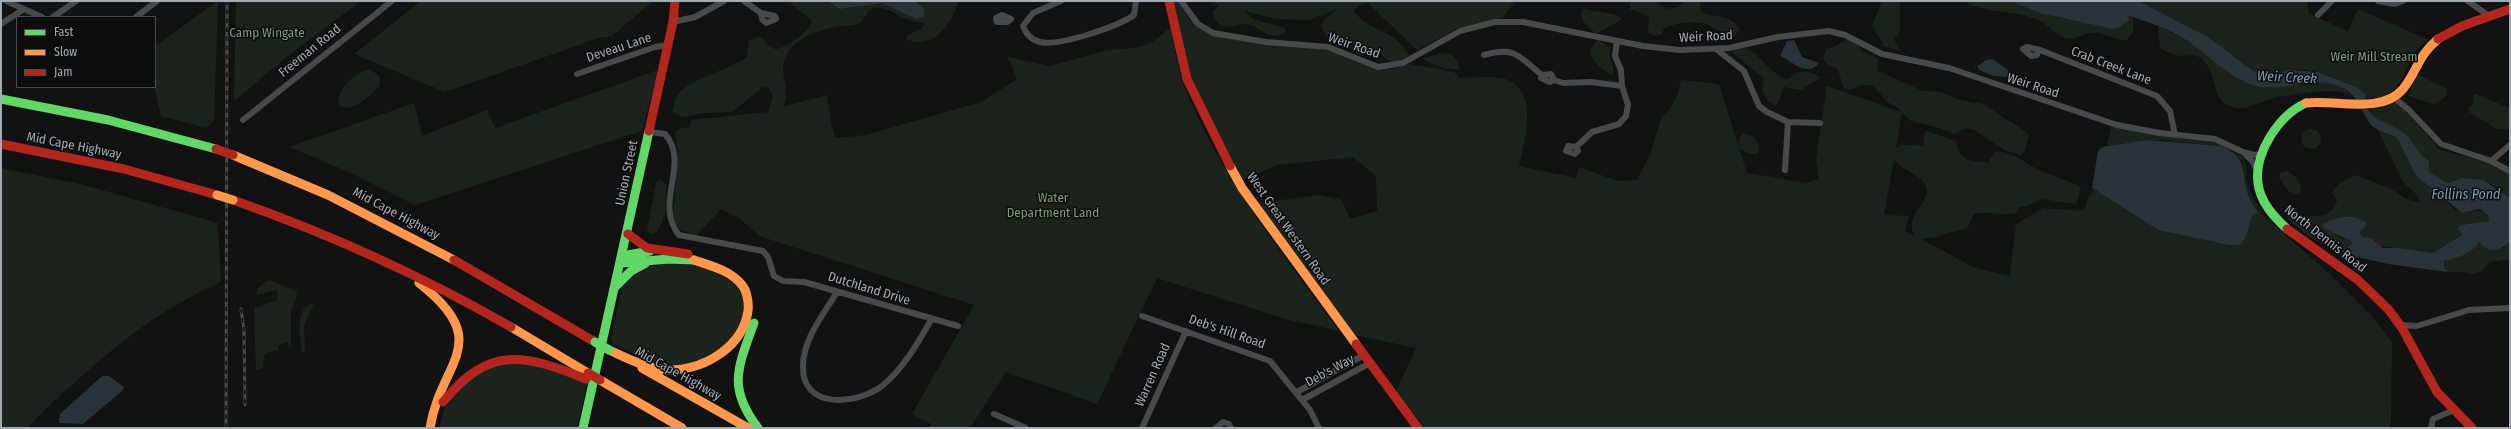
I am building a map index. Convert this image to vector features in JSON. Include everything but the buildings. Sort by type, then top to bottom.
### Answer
[{"type":"main road","name":"Union Street","points":[[583,428],[605,350],[616,286],[673,22],[675,1]]},
{"type":"main road","name":"West Great Western Road","points":[[1169,1],[1187,79],[1198,106],[1237,180],[1266,224],[1418,428]]},
{"type":"main road","points":[[2393,97],[2404,88],[2420,57],[2430,46],[2466,24],[2510,9]]},
{"type":"main road","name":"North Dennis Road","points":[[2393,97],[2368,101],[2313,100],[2297,106],[2282,120],[2264,154],[2258,173],[2261,194],[2266,205],[2279,222],[2357,279],[2381,302],[2400,325],[2432,385],[2472,428]]},
{"type":"main road","name":"Mid Cape Highway","points":[[1,99],[108,120],[216,149],[323,191],[384,221],[595,342],[605,350],[748,428]]},
{"type":"main road","name":"Mid Cape Highway","points":[[1,144],[124,169],[233,200],[313,229],[400,267],[464,301],[587,376],[633,399],[682,428]]},
{"type":"main road","points":[[628,234],[637,245],[718,260],[740,272],[754,287],[757,311],[737,372],[736,388],[741,408],[758,428]]},
{"type":"main road","points":[[622,260],[658,250]]},
{"type":"main road","points":[[605,350],[660,369],[688,368],[704,363],[725,351],[740,336],[747,325],[751,309],[750,298],[742,283],[732,274],[719,267],[695,260],[622,260]]},
{"type":"main road","points":[[616,286],[631,271],[652,260]]},
{"type":"main road","points":[[400,267],[446,306],[460,332],[461,343],[457,360],[433,408],[430,428]]},
{"type":"main road","points":[[437,428],[440,408],[450,390],[466,375],[491,362],[506,359],[529,359],[587,376]]},
{"type":"street","points":[[6,1],[40,16]]},
{"type":"street","points":[[54,16],[76,1]]},
{"type":"street","points":[[137,16],[157,1]]},
{"type":"street","name":"Freeman Road","points":[[243,120],[392,1]]},
{"type":"street","points":[[673,22],[695,18],[724,1]]},
{"type":"street","points":[[744,1],[761,13]]},
{"type":"street","points":[[1061,1],[1037,11],[1024,22],[1023,29],[1030,38],[1042,42],[1056,42],[1123,23],[1134,15],[1136,1]]},
{"type":"street","name":"Weir Road","points":[[1181,1],[1198,24],[1213,33],[1266,42],[1328,47],[1348,53],[1378,67],[1403,63],[1427,48],[1460,31],[1495,22],[1523,22],[1617,41],[1667,49],[1716,49],[1817,30],[1837,32],[1889,56],[1949,68],[2117,125],[2175,135],[2220,140],[2244,152],[2254,155],[2264,154]]},
{"type":"street","points":[[2318,15],[2332,1]]},
{"type":"street","points":[[2378,1],[2395,4],[2403,1]]},
{"type":"street","points":[[2468,1],[2489,16]]},
{"type":"street","points":[[1,24],[24,9]]},
{"type":"street","points":[[1011,19],[1024,22]]},
{"type":"street","points":[[1576,147],[1592,132],[1615,125],[1623,120],[1628,105],[1622,86],[1621,70],[1614,52],[1617,41]]},
{"type":"street","name":"Deveau Lane","points":[[577,74],[655,47],[668,45]]},
{"type":"street","points":[[1716,49],[1746,74],[1760,106],[1772,116],[1788,122],[1820,123]]},
{"type":"street","points":[[1484,55],[1501,50],[1512,51],[1542,75],[1550,74],[1554,80],[1567,83],[1591,82],[1622,86]]},
{"type":"street","name":"Crab Creek Lane","points":[[2038,51],[2060,58],[2157,96],[2170,111],[2175,135]]},
{"type":"street","points":[[2393,97],[2408,109],[2441,144],[2491,160],[2510,171]]},
{"type":"street","points":[[1785,170],[1788,122]]},
{"type":"street","name":"Dutchland Drive","points":[[650,132],[665,134],[673,146],[674,160],[668,217],[673,231],[686,237],[763,251],[768,257],[774,276],[783,281],[804,282],[931,320],[958,326]]},
{"type":"street","points":[[2491,160],[2510,145]]},
{"type":"street","name":"Weir Road","points":[[2244,152],[2253,162],[2258,173]]},
{"type":"street","points":[[837,292],[807,344],[803,371],[809,389],[835,401],[853,403],[874,393],[910,358],[931,320]]},
{"type":"street","points":[[2400,325],[2417,326],[2469,310],[2510,308]]},
{"type":"street","name":"Deb's Hill Road","points":[[1142,316],[1266,358],[1274,364],[1297,392],[1316,419],[1319,428]]},
{"type":"street","name":"Warren Road","points":[[1142,428],[1186,331]]},
{"type":"street","name":"Deb's Way","points":[[1297,392],[1364,355]]},
{"type":"street","name":"Deb's Way","points":[[1302,400],[1370,363]]},
{"type":"street","points":[[2431,428],[2433,419],[2454,410]]},
{"type":"street","points":[[994,414],[1026,428]]},
{"type":"street","points":[[1216,428],[1223,422],[1229,424],[1231,428]]},
{"type":"green space","name":"Camp Wingate","points":[[218,1],[214,121],[206,128],[161,116],[154,88],[156,88],[156,45]]},
{"type":"green space","name":"Camp Wingate","points":[[236,1],[361,1],[284,59],[234,101]]},
{"type":"green space","points":[[421,1],[653,1],[612,36],[599,38],[445,92],[354,54]]},
{"type":"green space","name":"Water Department Land","points":[[788,1],[827,1],[840,9],[882,3],[913,18],[924,8],[919,4],[907,1],[958,2],[946,26],[933,39],[925,42],[916,42],[907,39],[906,36],[921,29],[925,24],[906,19],[888,10],[877,8],[870,10],[863,20],[857,24],[819,31],[797,42],[791,48],[784,61],[783,67],[786,101],[783,107],[827,95],[832,127],[836,138],[866,135],[981,102],[1017,79],[1008,57],[1050,66],[1104,51],[1140,47],[1154,41],[1171,27],[1177,62],[1183,83],[1197,117],[1214,149],[1253,212],[1339,331],[1285,319],[1157,278],[1097,404],[1006,372],[970,428],[928,428],[931,424],[912,414],[974,305],[759,236],[739,218],[721,209],[697,235],[680,230],[673,218],[678,153],[675,132],[681,128],[690,127],[691,120],[768,112],[773,96],[769,88],[763,87],[732,112],[705,113],[682,117],[672,112],[678,94],[700,79],[747,57],[749,40],[758,37],[762,38],[769,46],[775,49],[790,43],[802,34],[811,25],[812,21]]},
{"type":"green space","points":[[1173,1],[1178,1],[1189,19],[1208,33],[1332,51],[1377,70],[1394,69],[1409,64],[1454,72],[1460,78],[1500,78],[1512,82],[1520,89],[1525,98],[1527,109],[1526,133],[1519,166],[1576,178],[1579,167],[1617,181],[1637,180],[1650,155],[1662,116],[1669,110],[1677,96],[1681,80],[1719,84],[1738,145],[1742,133],[1746,133],[1756,140],[1759,146],[1757,154],[1748,153],[1739,148],[1747,173],[1806,183],[1819,179],[1816,159],[1827,86],[1901,112],[1872,86],[1862,85],[1849,90],[1843,87],[1838,69],[1826,63],[1823,59],[1826,49],[1845,40],[1852,39],[1863,52],[1877,58],[1878,71],[1923,91],[1941,92],[1960,100],[1983,104],[2029,134],[2025,151],[2021,155],[2006,151],[1974,130],[1966,129],[1954,134],[1940,128],[1911,121],[1902,113],[1896,148],[1901,145],[1923,146],[1925,131],[1927,131],[1956,141],[1959,153],[1968,160],[1988,163],[1995,152],[2008,153],[2041,171],[2081,187],[2076,204],[2042,199],[2025,207],[2020,207],[2016,213],[1974,214],[1967,229],[1943,234],[1938,237],[1921,239],[1975,268],[2010,276],[2016,224],[2043,208],[2084,211],[2088,197],[2094,190],[2158,230],[2228,245],[2241,245],[2246,237],[2252,216],[2257,213],[2247,190],[2243,162],[2232,151],[2242,157],[2246,165],[2246,179],[2252,197],[2267,219],[2330,274],[2373,317],[2392,342],[2391,428],[1425,428],[1396,391],[1416,348],[1354,335],[1257,203],[1320,195],[1342,200],[1350,219],[1377,211],[1376,176],[1353,157],[1278,165],[1242,179],[1194,87],[1187,65]],"holes":[[[1894,159],[1897,163],[1920,178],[1926,187],[1927,193],[1925,198],[1912,221],[1914,235],[1905,231],[1909,216],[1884,215]]]},
{"type":"green space","points":[[1220,1],[1345,1],[1344,3],[1347,1],[1515,1],[1503,18],[1460,27],[1417,50],[1368,3],[1359,5],[1354,11],[1362,20],[1394,38],[1412,57],[1395,64],[1379,54],[1361,56],[1353,51],[1349,42],[1329,38],[1321,27],[1324,20],[1339,8],[1310,20],[1277,19],[1244,11],[1253,19],[1285,28],[1285,33],[1273,35],[1250,25],[1242,24],[1228,27],[1219,24],[1213,11],[1220,5],[1212,3]]},
{"type":"green space","points":[[1630,1],[1654,1],[1668,9],[1678,7],[1686,1],[1699,1],[1702,13],[1728,19],[1737,25],[1740,30],[1734,36],[1705,24],[1687,22],[1664,28],[1662,34],[1653,36],[1648,32],[1649,16],[1630,9]]},
{"type":"green space","points":[[1882,1],[1900,1],[1900,32],[1894,39],[1900,51],[1884,46],[1872,25]]},
{"type":"green space","points":[[1964,1],[2011,1],[2039,13],[2113,29],[2118,28],[2130,17],[2133,19],[2133,32],[2127,40],[2093,33],[2070,39],[2062,37],[2042,22],[2029,17],[2020,14],[1982,8]]},
{"type":"green space","points":[[2139,1],[2307,1],[2309,14],[2348,31],[2358,9],[2429,40],[2413,57],[2398,86],[2390,93],[2380,97],[2365,98],[2365,94],[2356,87],[2318,72],[2299,69],[2278,73],[2253,71],[2208,37]]},
{"type":"green space","points":[[1583,8],[1614,14],[1623,19],[1596,34],[1583,21],[1581,14]]},
{"type":"green space","points":[[2158,26],[2187,41],[2242,80],[2260,86],[2308,83],[2334,84],[2344,88],[2350,95],[2344,92],[2335,91],[2312,92],[2270,99],[2242,108],[2229,106],[2219,97],[2209,68],[2202,59],[2189,55],[2174,55],[2160,48]]},
{"type":"green space","points":[[1598,39],[1610,48],[1610,57],[1614,70],[1613,76],[1599,67],[1589,54],[1591,48]]},
{"type":"green space","points":[[1739,48],[1752,52],[1781,77],[1788,79],[1795,74],[1808,72],[1817,75],[1820,78],[1801,90],[1784,87],[1777,105],[1769,103],[1762,90],[1764,79],[1732,52]]},
{"type":"green space","points":[[1439,54],[1447,54],[1453,57],[1460,69],[1440,67],[1426,61],[1424,58]]},
{"type":"green space","points":[[370,69],[380,77],[380,86],[367,98],[352,107],[341,107],[339,95],[342,89],[352,78]]},
{"type":"green space","points":[[658,70],[642,131],[415,205],[349,172],[289,147],[414,103],[422,136],[487,110],[495,128]]},
{"type":"green space","points":[[2417,74],[2447,90],[2446,97],[2433,104],[2408,96]]},
{"type":"green space","points":[[2475,94],[2510,108],[2510,129],[2497,129],[2469,112],[2468,108],[2474,103],[2473,97]]},
{"type":"green space","name":"Weir Mill Stream","points":[[2396,100],[2440,150],[2486,162],[2510,174],[2510,198],[2492,184],[2462,178],[2448,183],[2429,172],[2430,164],[2419,155],[2411,140],[2379,120],[2369,112],[2366,105]]},
{"type":"green space","points":[[2111,126],[2183,139],[2217,142],[2229,149],[2221,146],[2161,140],[2146,140],[2107,146]]},
{"type":"green space","points":[[2311,129],[2318,132],[2321,139],[2318,146],[2311,149],[2304,146],[2301,139],[2304,132]]},
{"type":"green space","points":[[2378,130],[2397,138],[2416,176],[2456,210],[2460,212],[2479,210],[2487,212],[2489,221],[2461,225],[2462,235],[2433,253],[2380,246],[2376,241],[2363,237],[2359,232],[2361,228],[2348,215],[2323,224],[2339,237],[2351,241],[2352,256],[2334,250],[2301,231],[2287,218],[2287,214],[2316,216],[2329,212],[2337,201],[2332,192],[2339,184],[2356,175],[2389,188],[2408,200],[2420,202],[2417,195],[2403,182]]},
{"type":"green space","points":[[1,168],[84,185],[218,223],[221,282],[167,310],[142,327],[93,366],[27,428],[1,428]]},
{"type":"green space","points":[[2287,171],[2296,177],[2299,182],[2301,192],[2296,195],[2288,191],[2279,177],[2281,172]]},
{"type":"green space","points":[[660,179],[666,184],[665,214],[658,231],[650,234],[647,230],[656,183]]},
{"type":"green space","points":[[2479,242],[2503,248],[2510,242],[2510,259],[2490,262],[2482,271],[2471,275],[2463,272],[2448,272],[2444,267],[2444,261],[2455,258]]},
{"type":"green space","points":[[677,263],[699,266],[716,271],[730,280],[746,297],[743,326],[721,351],[685,366],[652,363],[613,343],[611,339],[622,286],[627,279],[632,274],[646,267]]},
{"type":"green space","points":[[268,281],[273,281],[297,292],[296,300],[291,311],[291,343],[289,347],[288,342],[279,345],[279,349],[266,354],[264,357],[263,368],[256,370],[254,308],[278,300],[277,290],[256,295],[258,287]]},
{"type":"green space","points":[[314,303],[304,326],[305,351],[302,353],[300,340],[301,316],[303,310],[308,305]]},
{"type":"green space","points":[[508,362],[527,362],[587,383],[577,428],[440,428],[442,417],[451,397],[458,387],[475,372],[496,364]]},
{"type":"water","points":[[827,1],[914,1],[924,8],[924,17],[916,19],[882,3],[840,9]]},
{"type":"water","name":"Follins Pond","points":[[2011,1],[2139,1],[2208,37],[2253,71],[2278,73],[2290,70],[2318,72],[2356,87],[2365,94],[2368,110],[2378,119],[2405,134],[2420,154],[2429,161],[2429,172],[2448,183],[2462,178],[2483,180],[2510,198],[2510,242],[2496,250],[2493,250],[2486,248],[2479,242],[2472,250],[2459,257],[2444,261],[2444,267],[2448,272],[2388,264],[2352,256],[2352,251],[2347,247],[2352,244],[2351,241],[2323,228],[2323,224],[2340,217],[2354,217],[2366,222],[2365,227],[2359,232],[2363,237],[2371,238],[2383,248],[2398,248],[2433,253],[2462,235],[2458,228],[2461,225],[2489,221],[2488,215],[2481,209],[2462,213],[2416,176],[2397,138],[2372,126],[2356,100],[2343,88],[2320,82],[2283,87],[2259,87],[2247,83],[2233,75],[2182,37],[2147,22],[2129,16],[2128,21],[2118,28],[2113,29],[2039,13]]},
{"type":"water","points":[[1794,40],[1802,57],[1819,63],[1810,69],[1805,69],[1780,56],[1787,41]]},
{"type":"water","points":[[1993,59],[2008,70],[2009,77],[1993,76],[1979,70],[1977,66],[1986,60]]},
{"type":"water","points":[[2146,140],[2221,146],[2235,154],[2242,164],[2247,191],[2258,213],[2252,216],[2246,237],[2241,245],[2228,245],[2158,230],[2092,188],[2098,151],[2102,147]]},
{"type":"water","points":[[102,376],[109,376],[124,387],[122,391],[83,424],[59,423],[60,414]]},
{"type":"railway","points":[[226,428],[227,1]]},
{"type":"railway","points":[[241,309],[244,330],[245,405]]},
{"type":"traffic: fast","points":[[1,99],[108,120],[216,149]]},
{"type":"traffic: fast","points":[[2287,229],[2268,209],[2262,197],[2258,183],[2258,173],[2260,161],[2265,149],[2279,125],[2297,107],[2306,103]]},
{"type":"traffic: fast","points":[[583,428],[649,131]]},
{"type":"traffic: fast","points":[[622,256],[650,251]]},
{"type":"traffic: fast","points":[[621,263],[669,259],[694,260]]},
{"type":"traffic: fast","points":[[616,286],[631,271],[646,263]]},
{"type":"traffic: fast","points":[[754,323],[740,365],[738,390],[741,402],[747,415],[758,428]]},
{"type":"traffic: fast","points":[[595,342],[609,350]]},
{"type":"traffic: slow","points":[[2306,103],[2329,101],[2366,104],[2389,99],[2399,93],[2408,81],[2421,56],[2438,39]]},
{"type":"traffic: slow","points":[[233,155],[328,195],[454,260]]},
{"type":"traffic: slow","points":[[1230,166],[1242,188],[1356,344]]},
{"type":"traffic: slow","points":[[217,195],[233,200]]},
{"type":"traffic: slow","points":[[609,350],[648,366],[664,370],[673,370],[697,366],[719,355],[736,340],[746,322],[749,303],[743,285],[725,270],[694,260]]},
{"type":"traffic: slow","points":[[419,283],[440,301],[448,311],[458,332],[459,344],[457,357],[452,371],[435,406],[430,428]]},
{"type":"traffic: slow","points":[[511,327],[588,373]]},
{"type":"traffic: slow","points":[[642,368],[748,428]]},
{"type":"traffic: slow","points":[[600,380],[682,428]]},
{"type":"traffic: jam","points":[[649,131],[673,22],[675,1]]},
{"type":"traffic: jam","points":[[1169,1],[1187,79],[1230,166]]},
{"type":"traffic: jam","points":[[2438,39],[2462,26],[2510,9]]},
{"type":"traffic: jam","points":[[1,144],[124,169],[217,195]]},
{"type":"traffic: jam","points":[[216,149],[233,155]]},
{"type":"traffic: jam","points":[[233,200],[305,226],[375,256],[410,272],[511,327]]},
{"type":"traffic: jam","points":[[2287,229],[2358,280],[2389,310],[2402,328],[2437,392],[2472,428]]},
{"type":"traffic: jam","points":[[628,234],[640,245],[647,248],[688,254]]},
{"type":"traffic: jam","points":[[454,260],[595,342]]},
{"type":"traffic: jam","points":[[1356,344],[1418,428]]},
{"type":"traffic: jam","points":[[443,402],[458,383],[474,370],[491,362],[508,359],[526,360],[545,364],[586,379]]},
{"type":"traffic: jam","points":[[588,373],[600,380]]},
{"type":"water label","name":"Weir Creek","points":[[2287,78]]}]
